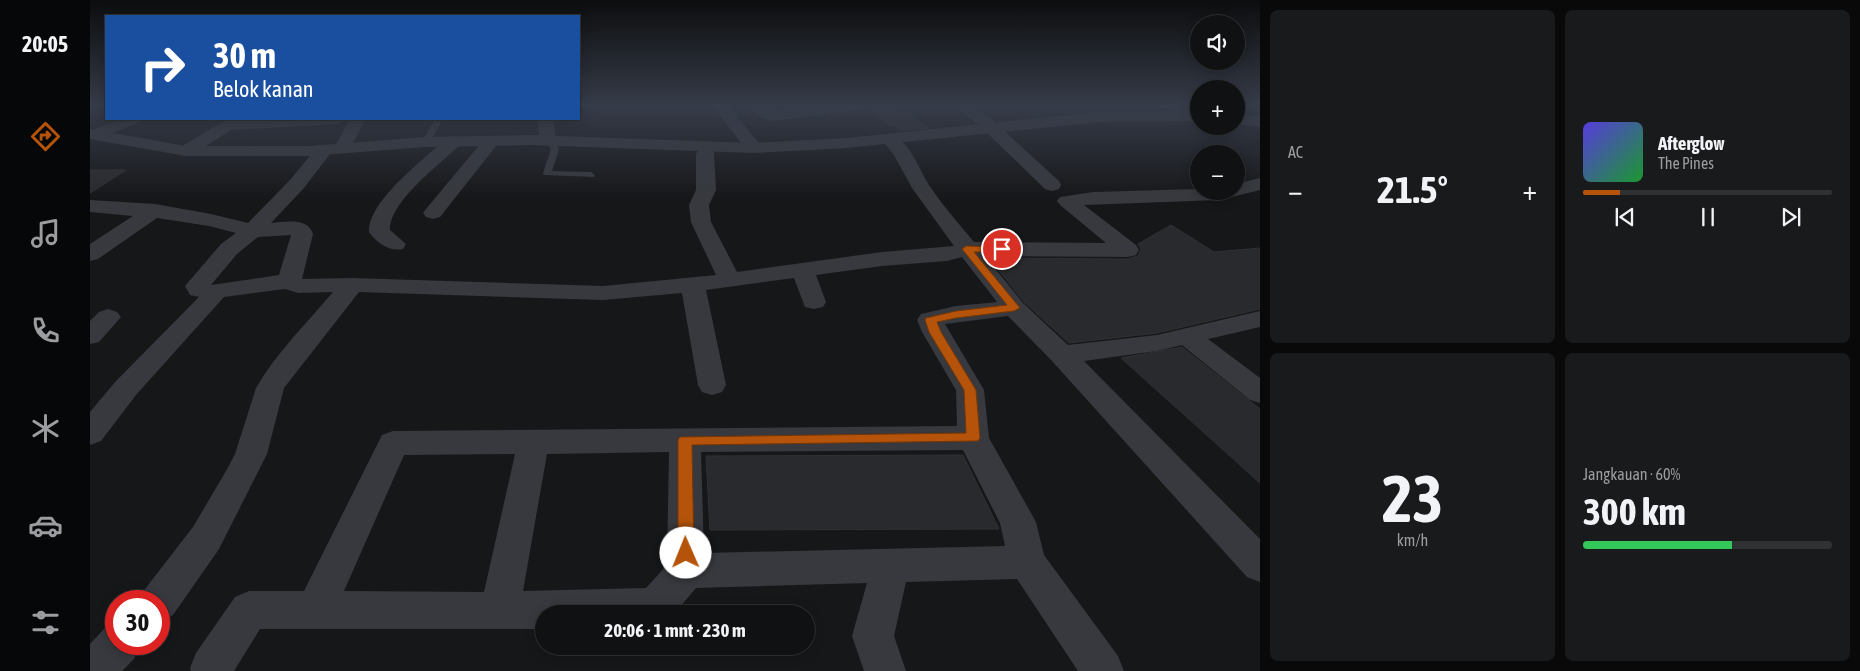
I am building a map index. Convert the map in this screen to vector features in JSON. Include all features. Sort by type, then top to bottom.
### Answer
[{"type":"street","points":[[186,151],[210,136]]},
{"type":"street","points":[[344,136],[252,231],[229,249],[196,286],[198,290],[210,292],[290,281],[298,286],[352,285],[603,293],[693,285],[729,278],[882,259],[947,254],[966,249],[1128,250],[1067,201],[1093,198],[1190,195]]},
{"type":"street","points":[[744,136],[754,148]]},
{"type":"street","points":[[94,139],[113,138],[186,151],[333,149],[426,142],[548,140],[754,148],[806,146],[914,136]]},
{"type":"street","points":[[999,136],[1052,185]]},
{"type":"street","points":[[889,139],[902,153],[922,188],[966,249],[1014,308],[1062,355],[1260,565]]},
{"type":"street","points":[[395,244],[380,232],[379,225],[383,214],[397,196],[454,141]]},
{"type":"street","points":[[433,213],[492,141]]},
{"type":"street","points":[[707,147],[705,154],[706,190],[699,205],[701,222],[729,278]]},
{"type":"street","points":[[1245,188],[1258,186]]},
{"type":"street","points":[[90,206],[155,210],[211,220],[252,231],[296,228],[301,230],[302,234],[290,281]]},
{"type":"street","points":[[90,254],[155,210]]},
{"type":"street","points":[[803,270],[814,302]]},
{"type":"street","points":[[168,590],[206,538],[238,480],[251,454],[270,388],[278,374],[352,285]]},
{"type":"street","points":[[693,285],[712,385]]},
{"type":"street","points":[[90,433],[126,388],[212,298],[210,292]]},
{"type":"street","points":[[1014,308],[956,314],[930,320],[935,332],[970,390],[973,438],[1018,522],[1026,562],[1102,671]]},
{"type":"street","points":[[90,336],[108,317]]},
{"type":"street","points":[[1062,355],[1131,347],[1260,320]]},
{"type":"street","points":[[1187,336],[1260,393]]},
{"type":"street","points":[[315,611],[393,443],[973,438]]},
{"type":"street","points":[[211,668],[249,610],[500,611],[655,607],[686,572],[685,440]]},
{"type":"street","points":[[500,611],[533,443]]},
{"type":"street","points":[[686,572],[1026,562]]},
{"type":"street","points":[[885,671],[873,636],[891,566]]},
{"type":"street","points":[[93,671],[108,655]]},
{"type":"lane","points":[[426,142],[429,136]]},
{"type":"lane","points":[[548,140],[554,149],[547,173],[591,175]]},
{"type":"building","points":[[90,170],[126,170],[90,193]]},
{"type":"building","points":[[1171,225],[1214,252],[1260,248],[1260,309],[1157,333],[1069,343],[1024,302],[989,258],[1128,259],[1138,256],[1141,249],[1138,244]]},
{"type":"building","points":[[1182,347],[1260,409],[1260,483],[1121,358]]},
{"type":"building","points":[[963,455],[999,529],[710,530],[706,456]]},
{"type":"route","points":[[686,553],[685,440],[936,440],[973,438],[970,390],[935,332],[930,320],[956,314],[1014,308],[966,249],[1002,249]]}]
